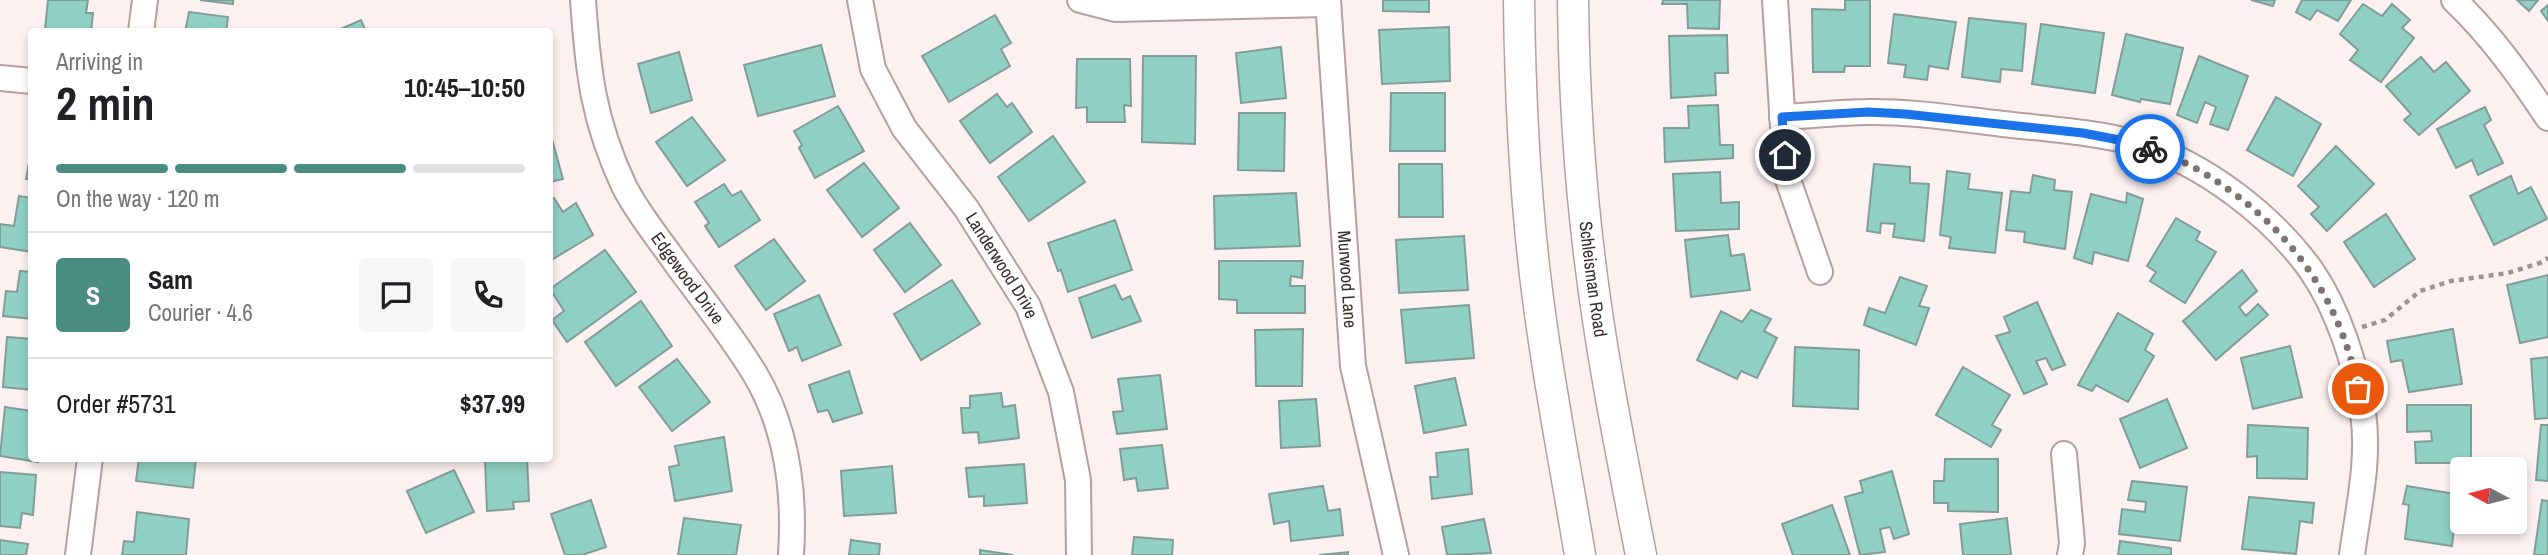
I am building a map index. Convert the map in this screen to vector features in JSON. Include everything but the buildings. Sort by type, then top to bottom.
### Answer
[{"type":"main road","points":[[1518,0],[1520,90],[1534,264],[1545,349],[1580,555]]},
{"type":"main road","name":"Schleisman Road","points":[[1573,0],[1578,140],[1590,261],[1605,361],[1641,555]]},
{"type":"street","points":[[142,28],[145,0]]},
{"type":"street","name":"Edgewood Drive","points":[[582,0],[595,110],[625,188],[736,345],[756,376],[774,413],[792,491],[792,555]]},
{"type":"street","name":"Landerwood Drive","points":[[860,0],[873,69],[904,128],[967,208],[1028,306],[1061,392],[1078,480],[1079,555]]},
{"type":"street","points":[[1080,0],[1115,9],[1328,2]]},
{"type":"street","points":[[1775,0],[1786,174],[1820,272]]},
{"type":"street","points":[[2454,0],[2474,19],[2521,77],[2548,118]]},
{"type":"street","name":"Murwood Lane","points":[[1328,2],[1353,366],[1396,555]]},
{"type":"street","points":[[0,78],[28,82]]},
{"type":"street","points":[[1782,117],[1868,112],[2083,133],[2140,144],[2193,167],[2250,206],[2285,239],[2312,271],[2333,312],[2353,364],[2364,426],[2365,458],[2352,555]]},
{"type":"street","points":[[2064,454],[2070,555]]},
{"type":"street","points":[[78,555],[90,462]]},
{"type":"path","points":[[2342,334],[2385,320],[2420,291],[2451,281],[2508,273],[2548,258]]},
{"type":"way so far","points":[[2150,149],[2193,167],[2241,198],[2285,239],[2312,271],[2333,312],[2353,364],[2358,389]]},
{"type":"route","points":[[1785,155],[1782,117],[1868,112],[2083,133],[2140,144],[2150,149]]}]
